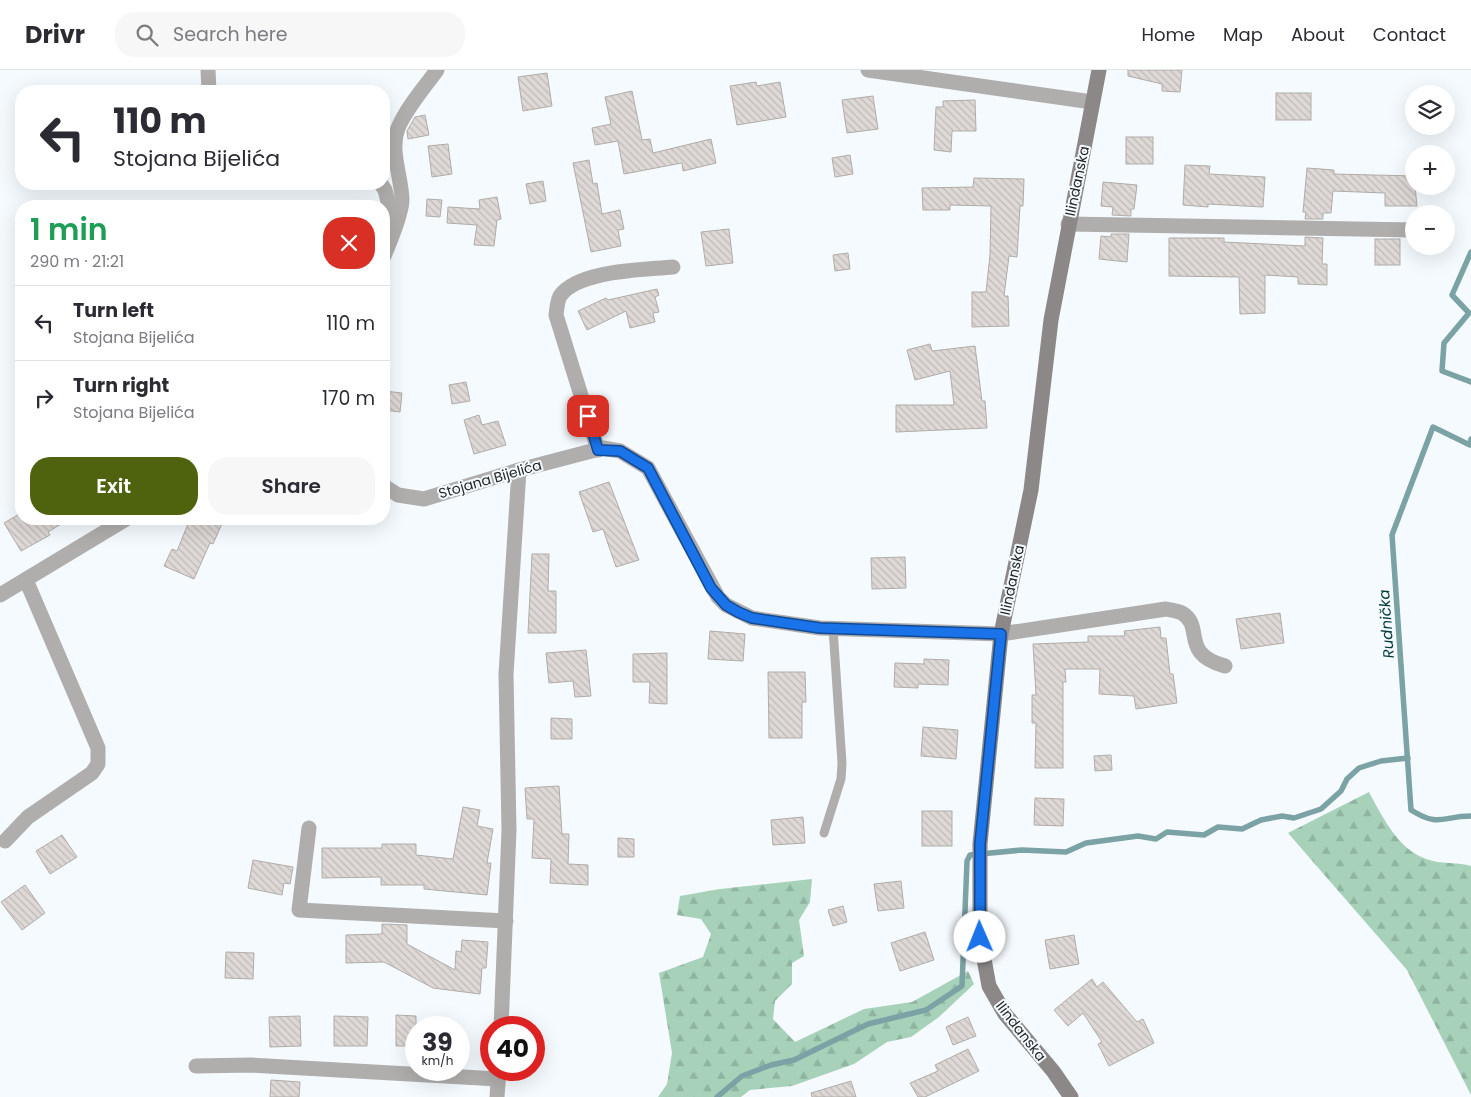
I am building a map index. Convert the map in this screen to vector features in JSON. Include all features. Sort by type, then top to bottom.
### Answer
[{"type":"street","points":[[208,70],[209,85]]},
{"type":"street","points":[[390,239],[402,203],[400,178],[394,152],[398,129],[407,112],[437,70]]},
{"type":"street","points":[[868,70],[1092,102]]},
{"type":"street","name":"Ilindanska","points":[[1071,1097],[1053,1071],[1005,1014],[988,986],[980,937],[980,844],[1001,634],[1031,490],[1051,320],[1098,70]]},
{"type":"street","points":[[390,211],[394,227]]},
{"type":"street","points":[[1068,224],[1405,230]]},
{"type":"street","points":[[598,450],[556,315],[559,298],[567,289],[580,280],[630,271],[673,268]]},
{"type":"street","name":"Stojana Bijelića","points":[[390,489],[398,494],[424,498],[519,470],[598,450],[620,451],[648,468],[711,588],[726,605],[752,618],[833,628],[1001,634],[1166,609],[1181,613],[1187,617],[1191,624],[1197,650],[1203,656],[1225,666]]},
{"type":"street","points":[[502,1016],[509,830],[506,674],[519,470]]},
{"type":"street","points":[[0,595],[116,525]]},
{"type":"street","points":[[5,841],[28,817],[92,773],[98,764],[98,748],[26,580]]},
{"type":"street","points":[[309,828],[298,910],[506,921]]},
{"type":"street","points":[[196,1066],[251,1065],[480,1073]]},
{"type":"street","points":[[497,1097],[498,1081]]},
{"type":"lane","points":[[824,833],[841,779],[842,763],[833,628]]},
{"type":"green space","points":[[1369,792],[1394,834],[1411,851],[1433,861],[1471,866],[1471,1095],[1407,970],[1288,833]]},
{"type":"green space","points":[[812,879],[810,902],[799,920],[804,956],[792,963],[792,984],[775,1001],[773,1019],[795,1042],[864,1009],[912,1002],[968,971],[974,984],[939,1017],[911,1037],[887,1042],[854,1064],[792,1086],[750,1090],[741,1097],[658,1097],[667,1084],[672,1053],[659,973],[703,957],[711,934],[701,919],[677,915],[680,896],[720,889]]},
{"type":"building","points":[[1128,70],[1182,70],[1180,92],[1162,91],[1162,84],[1128,76]]},
{"type":"building","points":[[547,73],[552,106],[523,111],[518,77]]},
{"type":"building","points":[[756,82],[757,86],[780,82],[786,117],[737,125],[730,86]]},
{"type":"building","points":[[632,91],[642,140],[650,139],[653,153],[711,139],[716,163],[683,171],[682,163],[624,174],[618,141],[595,145],[592,128],[611,124],[605,97]]},
{"type":"building","points":[[1276,93],[1311,93],[1311,120],[1276,120]]},
{"type":"building","points":[[873,96],[878,129],[847,133],[842,100]]},
{"type":"building","points":[[975,100],[976,131],[952,131],[951,152],[934,150],[936,107],[943,107],[943,101]]},
{"type":"building","points":[[425,115],[429,135],[408,139],[407,131],[415,117]]},
{"type":"building","points":[[1126,137],[1153,137],[1153,164],[1126,164]]},
{"type":"building","points":[[448,144],[452,174],[432,177],[428,146]]},
{"type":"building","points":[[850,155],[853,174],[835,177],[832,158]]},
{"type":"building","points":[[589,160],[593,184],[597,183],[602,214],[620,210],[624,229],[618,230],[621,246],[591,252],[573,163]]},
{"type":"building","points":[[1185,165],[1210,166],[1209,174],[1265,177],[1263,207],[1208,204],[1208,207],[1183,205]]},
{"type":"building","points":[[1307,168],[1334,170],[1334,174],[1405,176],[1405,195],[1416,195],[1417,205],[1385,206],[1385,193],[1333,191],[1331,213],[1323,213],[1323,219],[1305,219],[1306,212],[1303,212]]},
{"type":"building","points":[[974,178],[1024,179],[1023,206],[1020,206],[1017,257],[1009,256],[1004,296],[1008,296],[1009,326],[972,327],[972,292],[986,292],[990,255],[991,206],[950,205],[950,210],[923,210],[922,188],[973,187]]},
{"type":"building","points":[[543,181],[546,201],[530,204],[526,184]]},
{"type":"building","points":[[1103,182],[1137,185],[1134,209],[1131,209],[1131,216],[1112,215],[1113,207],[1101,206]]},
{"type":"building","points":[[497,197],[501,219],[497,220],[494,246],[474,245],[477,225],[447,223],[448,207],[480,209],[479,200]]},
{"type":"building","points":[[427,199],[442,200],[440,217],[426,216]]},
{"type":"building","points":[[729,229],[733,263],[706,266],[701,232]]},
{"type":"building","points":[[1111,234],[1129,234],[1127,262],[1099,259],[1101,236],[1111,237]]},
{"type":"building","points":[[1305,237],[1323,238],[1322,264],[1327,264],[1327,285],[1298,284],[1298,277],[1265,275],[1265,313],[1240,314],[1239,277],[1169,276],[1169,238],[1224,238],[1224,242],[1305,246]]},
{"type":"building","points":[[1375,239],[1400,239],[1400,265],[1375,265]]},
{"type":"building","points":[[848,253],[850,269],[835,271],[833,255]]},
{"type":"building","points":[[657,289],[659,295],[655,297],[659,312],[653,313],[655,322],[630,328],[626,311],[587,330],[578,311],[606,298],[608,300]]},
{"type":"building","points":[[930,344],[932,351],[975,346],[982,401],[985,401],[987,428],[896,432],[896,405],[954,405],[950,371],[915,380],[907,350]]},
{"type":"building","points":[[466,382],[470,401],[452,404],[449,385]]},
{"type":"building","points":[[390,392],[402,393],[400,412],[390,411]]},
{"type":"building","points":[[479,415],[482,425],[498,421],[506,445],[474,454],[464,420]]},
{"type":"building","points":[[609,482],[639,560],[616,567],[603,529],[593,532],[579,492]]},
{"type":"building","points":[[15,517],[15,525],[59,525],[48,532],[50,535],[21,551],[4,523]]},
{"type":"building","points":[[188,525],[221,525],[213,544],[210,543],[194,579],[164,566],[172,549],[177,551]]},
{"type":"building","points":[[532,554],[549,554],[548,591],[556,591],[556,633],[528,633]]},
{"type":"building","points":[[905,557],[906,588],[872,589],[871,558]]},
{"type":"building","points":[[1280,613],[1284,643],[1241,649],[1236,619]]},
{"type":"building","points":[[1160,627],[1161,638],[1166,638],[1170,674],[1173,674],[1177,703],[1136,709],[1134,696],[1099,694],[1100,669],[1065,669],[1066,682],[1063,682],[1063,768],[1035,768],[1036,723],[1032,723],[1032,695],[1036,695],[1033,644],[1088,642],[1088,636],[1125,636],[1124,631]]},
{"type":"building","points":[[710,631],[745,634],[743,661],[708,659]]},
{"type":"building","points":[[586,650],[591,696],[575,697],[573,681],[549,683],[546,653]]},
{"type":"building","points":[[667,653],[667,704],[649,703],[650,682],[633,682],[633,654]]},
{"type":"building","points":[[924,659],[949,660],[948,685],[918,684],[918,688],[894,687],[895,663],[924,664]]},
{"type":"building","points":[[768,672],[805,672],[806,702],[802,702],[802,738],[769,738]]},
{"type":"building","points":[[551,718],[572,719],[572,739],[551,739]]},
{"type":"building","points":[[923,727],[958,730],[956,759],[921,756]]},
{"type":"building","points":[[1111,755],[1112,770],[1095,771],[1094,756]]},
{"type":"building","points":[[559,786],[562,834],[569,834],[568,864],[588,865],[588,885],[550,883],[551,859],[532,858],[534,819],[527,819],[525,788]]},
{"type":"building","points":[[1035,798],[1064,799],[1063,826],[1034,825]]},
{"type":"building","points":[[463,807],[480,810],[477,826],[493,829],[487,863],[491,863],[487,895],[424,889],[424,885],[381,885],[381,877],[322,878],[322,848],[382,848],[382,844],[416,844],[416,855],[453,859]]},
{"type":"building","points":[[922,811],[952,811],[952,846],[922,846]]},
{"type":"building","points":[[803,817],[805,843],[773,845],[771,820]]},
{"type":"building","points":[[62,835],[77,857],[50,874],[36,851]]},
{"type":"building","points":[[618,838],[634,839],[634,857],[618,857]]},
{"type":"building","points":[[253,860],[293,867],[290,884],[284,883],[282,895],[248,888]]},
{"type":"building","points":[[901,881],[904,908],[878,911],[874,884]]},
{"type":"building","points":[[25,885],[45,913],[22,930],[1,902]]},
{"type":"building","points":[[843,906],[847,922],[833,926],[828,910]]},
{"type":"building","points":[[382,924],[407,925],[407,944],[455,970],[456,951],[461,952],[462,940],[488,942],[486,968],[482,968],[480,994],[433,988],[384,962],[346,963],[346,935],[382,934]]},
{"type":"building","points":[[925,932],[934,960],[900,971],[891,943]]},
{"type":"building","points":[[1074,935],[1079,964],[1050,969],[1045,940]]},
{"type":"building","points":[[226,952],[254,953],[253,979],[225,978]]},
{"type":"building","points":[[1092,979],[1097,987],[1103,982],[1137,1022],[1143,1019],[1154,1043],[1109,1066],[1098,1044],[1102,1042],[1083,1013],[1068,1026],[1054,1010]]},
{"type":"building","points":[[396,1015],[416,1016],[405,1016],[405,1046],[396,1046]]},
{"type":"building","points":[[300,1016],[301,1046],[270,1047],[269,1017]]},
{"type":"building","points":[[334,1016],[368,1017],[367,1046],[334,1046]]},
{"type":"building","points":[[968,1017],[976,1036],[953,1045],[946,1027]]},
{"type":"building","points":[[968,1049],[979,1071],[925,1097],[918,1097],[910,1083],[938,1071],[935,1065]]},
{"type":"building","points":[[271,1080],[300,1082],[299,1097],[270,1097]]},
{"type":"building","points":[[851,1081],[856,1097],[812,1097],[811,1093]]},
{"type":"waterway","name":"Rudnička","points":[[1471,252],[1452,295],[1469,313],[1444,343],[1442,371],[1471,382]]},
{"type":"waterway","name":"Rudnička","points":[[1471,439],[1470,445],[1433,427],[1392,535],[1411,810],[1435,820],[1471,816]]},
{"type":"waterway","points":[[717,1097],[742,1076],[771,1065],[794,1060],[868,1024],[926,1010],[962,986],[967,861],[970,855],[1022,850],[1066,852],[1086,843],[1138,836],[1156,839],[1167,832],[1204,835],[1218,827],[1242,829],[1261,820],[1282,816],[1294,818],[1321,809],[1341,791],[1347,779],[1359,768],[1381,761],[1408,758]]},
{"type":"route","points":[[588,416],[598,450],[603,448],[620,451],[648,468],[711,588],[726,605],[738,612],[752,618],[820,628],[1001,634],[980,844],[980,937]]}]
